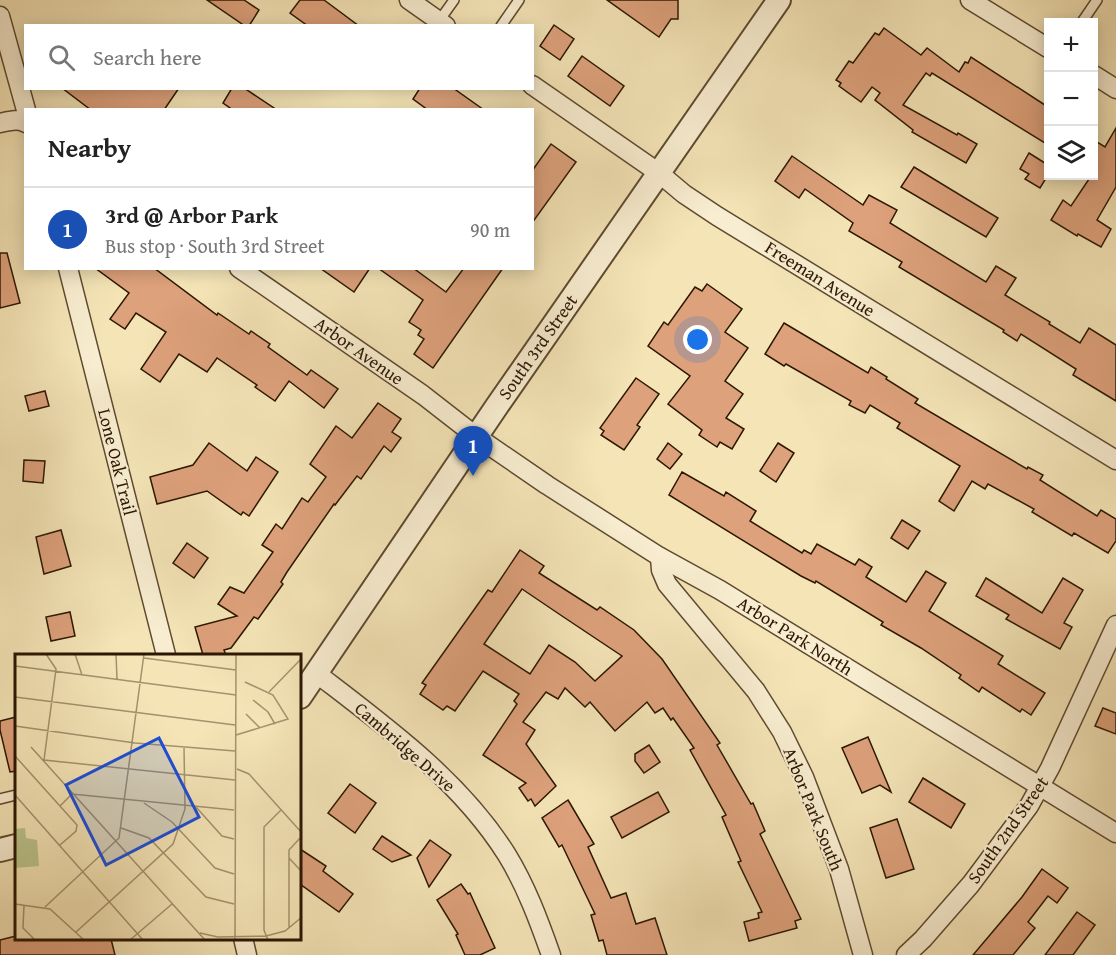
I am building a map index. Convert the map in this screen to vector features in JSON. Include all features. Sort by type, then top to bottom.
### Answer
[{"type":"street","points":[[410,0],[443,23]]},
{"type":"street","name":"South 3rd Street","points":[[302,694],[780,0]]},
{"type":"street","points":[[970,0],[1044,46]]},
{"type":"street","points":[[0,16],[25,108]]},
{"type":"street","points":[[1098,78],[1116,89]]},
{"type":"street","name":"Freeman Avenue","points":[[534,86],[717,216],[1116,460]]},
{"type":"street","points":[[0,123],[11,120],[24,122]]},
{"type":"street","name":"Lone Oak Trail","points":[[69,270],[166,654]]},
{"type":"street","name":"Arbor Avenue","points":[[242,270],[423,395],[477,437]]},
{"type":"street","name":"Arbor Park North","points":[[477,437],[660,557],[720,590],[1116,833]]},
{"type":"street","name":"Arbor Park South","points":[[660,557],[661,570],[667,584],[756,691],[782,732],[804,777],[838,869],[863,955]]},
{"type":"street","name":"South 2nd Street","points":[[906,955],[971,884],[1029,806],[1116,624]]},
{"type":"street","name":"Cambridge Drive","points":[[316,673],[422,757],[468,803],[507,855],[537,914],[551,955]]},
{"type":"street","points":[[0,850],[15,846]]},
{"type":"street","points":[[243,940],[247,955]]},
{"type":"lane","points":[[443,23],[454,0]]},
{"type":"lane","points":[[502,24],[519,0]]},
{"type":"lane","points":[[1085,18],[1097,0]]},
{"type":"lane","points":[[0,799],[15,795]]},
{"type":"building","points":[[207,0],[244,0],[259,10],[250,24],[242,24]]},
{"type":"building","points":[[300,0],[324,0],[356,24],[305,24],[290,13]]},
{"type":"building","points":[[607,0],[678,0],[678,19],[671,19],[659,37]]},
{"type":"building","points":[[554,25],[574,39],[560,60],[540,46]]},
{"type":"building","points":[[884,28],[921,55],[927,48],[959,72],[971,57],[1044,104],[1044,143],[932,73],[930,76],[926,73],[903,105],[977,144],[966,163],[912,132],[913,130],[875,100],[880,93],[872,87],[861,102],[839,86],[841,83],[836,80],[849,61],[853,63],[875,33],[879,35]]},
{"type":"building","points":[[582,56],[624,86],[610,106],[568,76]]},
{"type":"building","points":[[65,90],[178,90],[165,108],[88,108]]},
{"type":"building","points":[[231,90],[247,90],[274,108],[230,108],[223,103]]},
{"type":"building","points":[[419,90],[456,90],[481,108],[425,108],[413,99]]},
{"type":"building","points":[[1116,128],[1116,187],[1097,220],[1111,229],[1101,247],[1051,220],[1063,200],[1071,206],[1088,180],[1098,180],[1098,143],[1105,147]]},
{"type":"building","points":[[551,144],[576,162],[534,220],[534,168]]},
{"type":"building","points":[[1029,153],[1044,162],[1045,180],[1040,188],[1025,179],[1029,174],[1020,169]]},
{"type":"building","points":[[792,156],[863,205],[869,195],[897,210],[890,223],[986,282],[996,266],[1016,278],[1005,295],[1080,343],[1089,328],[1116,345],[1116,401],[1073,375],[1076,369],[1021,334],[1017,341],[1003,332],[1004,330],[899,267],[902,262],[849,231],[853,223],[805,189],[799,198],[775,181]]},
{"type":"building","points":[[914,167],[998,218],[986,237],[901,187]]},
{"type":"building","points":[[0,253],[7,253],[20,303],[0,308]]},
{"type":"building","points":[[98,270],[157,270],[217,315],[218,313],[249,334],[251,331],[270,344],[268,347],[307,375],[311,370],[338,389],[324,408],[289,381],[275,401],[255,387],[257,385],[217,358],[207,372],[179,354],[160,382],[141,369],[166,332],[136,313],[125,329],[110,319],[129,293]]},
{"type":"building","points":[[323,270],[369,270],[354,292]]},
{"type":"building","points":[[381,270],[416,270],[446,292],[462,270],[502,270],[433,368],[414,354],[424,339],[418,335],[421,330],[409,322],[423,300]]},
{"type":"building","points":[[707,284],[742,309],[725,332],[748,348],[725,381],[743,394],[726,418],[744,429],[732,449],[720,442],[717,447],[699,435],[702,430],[668,404],[690,376],[648,346],[664,322],[668,325],[695,287],[702,291]]},
{"type":"building","points":[[784,323],[868,373],[871,367],[918,399],[915,403],[1027,469],[1028,467],[1043,475],[1040,480],[1097,516],[1101,510],[1116,519],[1116,541],[1108,553],[1074,533],[1072,536],[1032,512],[1034,509],[988,484],[985,489],[972,481],[954,511],[939,501],[960,466],[897,428],[900,423],[870,405],[865,413],[849,405],[851,401],[765,354]]},
{"type":"building","points":[[636,378],[659,394],[637,425],[640,427],[624,450],[601,435],[604,431],[600,428]]},
{"type":"building","points":[[45,391],[49,406],[29,411],[25,396]]},
{"type":"building","points":[[378,403],[401,419],[392,432],[401,438],[391,452],[384,446],[361,479],[357,476],[334,504],[258,619],[254,617],[231,648],[224,650],[226,654],[203,654],[195,627],[237,616],[218,604],[230,587],[244,593],[273,552],[262,545],[276,524],[282,529],[302,498],[308,502],[326,477],[310,464],[336,426],[352,438]]},
{"type":"building","points":[[209,443],[247,471],[256,457],[278,472],[249,516],[243,512],[241,515],[207,491],[157,504],[150,477],[193,465]]},
{"type":"building","points":[[668,443],[682,454],[670,469],[657,459]]},
{"type":"building","points":[[778,443],[794,453],[776,482],[760,471]]},
{"type":"building","points":[[24,460],[45,461],[43,483],[23,481]]},
{"type":"building","points":[[682,472],[724,496],[726,492],[756,511],[750,521],[802,553],[804,550],[811,554],[817,544],[855,565],[859,559],[872,567],[866,577],[906,602],[926,571],[946,583],[929,611],[1003,656],[998,664],[1045,693],[1031,715],[1022,709],[1020,712],[982,687],[979,692],[959,678],[961,675],[881,625],[883,622],[816,581],[815,583],[801,576],[669,495]]},
{"type":"building","points":[[902,520],[920,531],[908,549],[891,538]]},
{"type":"building","points":[[61,530],[71,566],[44,574],[36,537]]},
{"type":"building","points":[[187,543],[208,558],[194,578],[173,563]]},
{"type":"building","points":[[520,550],[544,566],[539,573],[597,610],[600,607],[634,630],[662,659],[720,743],[717,745],[751,804],[753,803],[765,831],[760,834],[801,919],[795,921],[797,928],[749,941],[744,922],[759,918],[758,913],[762,912],[738,862],[741,861],[722,817],[726,815],[690,750],[694,748],[663,708],[655,713],[647,702],[615,731],[590,702],[585,707],[565,688],[558,699],[546,692],[523,722],[535,730],[526,744],[556,786],[535,806],[531,799],[528,801],[519,788],[526,783],[483,755],[517,704],[514,701],[519,694],[483,671],[455,711],[447,706],[443,710],[420,694],[426,685],[422,683],[488,590],[492,592]],"holes":[[[522,589],[622,656],[595,681],[575,662],[549,645],[530,674],[484,644]]]},
{"type":"building","points":[[986,578],[1042,613],[1063,578],[1083,590],[1064,623],[1072,627],[1060,649],[1006,619],[1009,615],[976,596]]},
{"type":"building","points":[[70,612],[75,636],[51,641],[46,617]]},
{"type":"building","points":[[1103,708],[1116,713],[1116,734],[1095,726]]},
{"type":"building","points":[[15,717],[15,771],[10,772],[0,721]]},
{"type":"building","points":[[868,737],[891,792],[880,785],[862,793],[842,748]]},
{"type":"building","points":[[649,745],[660,762],[644,773],[635,761],[635,754]]},
{"type":"building","points":[[923,778],[965,804],[951,828],[909,802]]},
{"type":"building","points":[[350,784],[376,803],[355,833],[328,813]]},
{"type":"building","points":[[658,792],[669,812],[622,838],[611,817]]},
{"type":"building","points":[[568,800],[594,844],[588,847],[611,898],[626,893],[636,924],[655,918],[667,955],[607,955],[603,940],[599,941],[591,915],[595,914],[562,845],[559,847],[542,818]]},
{"type":"building","points":[[897,819],[914,869],[886,878],[870,828]]},
{"type":"building","points":[[382,836],[411,855],[392,862],[373,849]]},
{"type":"building","points":[[430,840],[451,855],[429,887],[417,858]]},
{"type":"building","points":[[302,850],[326,866],[323,871],[353,894],[339,912],[302,885]]},
{"type":"building","points":[[1042,869],[1068,888],[1057,903],[1048,896],[1028,922],[1035,928],[1013,955],[973,955],[1022,897]]},
{"type":"building","points":[[461,884],[468,894],[470,893],[495,948],[480,955],[465,955],[456,935],[458,934],[437,900]]},
{"type":"building","points":[[1077,912],[1095,925],[1073,955],[1045,955]]},
{"type":"building","points":[[15,936],[15,940],[111,940],[115,955],[0,955],[0,940]]},
{"type":"place","name":"3rd @ Arbor Park","points":[[473,476]]}]
